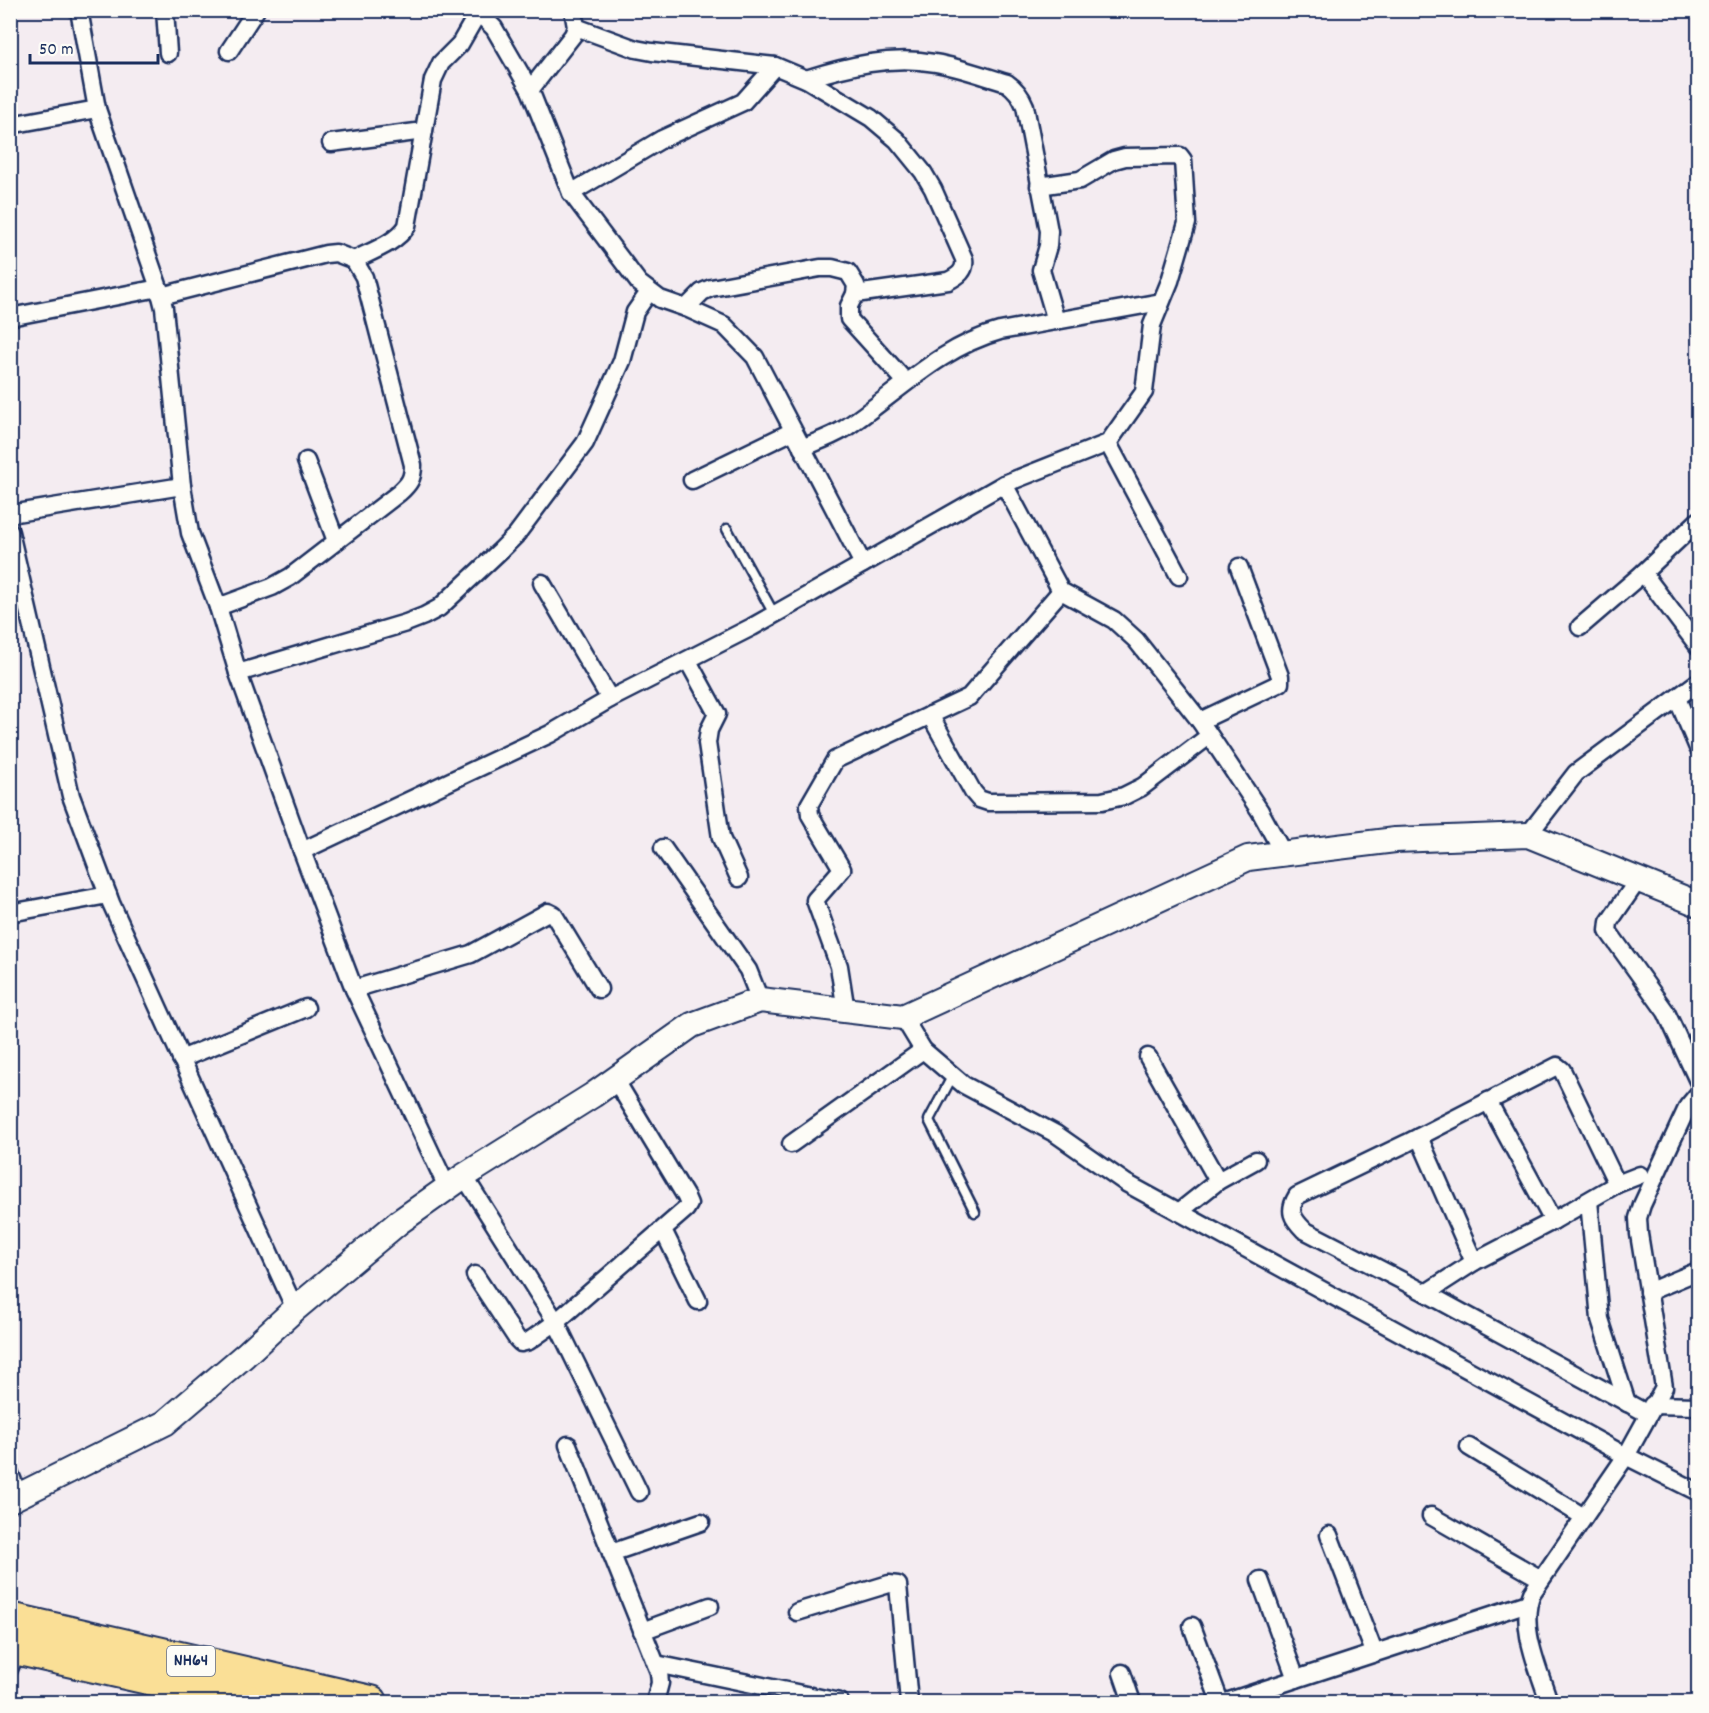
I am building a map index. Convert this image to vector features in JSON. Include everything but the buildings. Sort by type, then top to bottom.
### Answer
[{"type":"highway","name":"NH64","points":[[10,1619],[371,1702]]},
{"type":"highway","name":"NH64","points":[[14,1658],[254,1702]]},
{"type":"street","points":[[79,10],[97,109],[160,292],[182,486],[190,533],[218,607],[238,673],[302,851],[354,988],[455,1181],[556,1322],[639,1492]]},
{"type":"street","points":[[165,10],[168,53]]},
{"type":"street","points":[[229,51],[256,10]]},
{"type":"street","points":[[354,260],[394,239],[407,226],[433,80],[441,63],[485,13],[530,90],[571,193],[639,283],[649,292],[660,299],[686,308],[724,326],[747,347],[763,371],[863,564]]},
{"type":"street","points":[[530,90],[568,43],[574,19],[636,49],[775,66],[806,79],[871,118],[897,140],[923,172],[933,189],[965,265],[962,271],[948,281],[855,294]]},
{"type":"street","points":[[806,79],[865,63],[917,60],[949,66],[1007,83],[1021,97],[1024,106],[1049,237],[1041,270],[1056,321]]},
{"type":"street","points":[[571,193],[662,139],[743,102],[775,66]]},
{"type":"street","points":[[10,125],[97,109]]},
{"type":"street","points":[[332,142],[424,131]]},
{"type":"street","points":[[302,851],[550,734],[610,699],[688,661],[774,614],[1004,484],[1108,442],[1144,392],[1152,325],[1170,281],[1187,223],[1182,157],[1125,157],[1107,163],[1080,180],[1039,186]]},
{"type":"street","points":[[10,317],[160,292],[326,254],[336,253],[354,260],[364,277],[413,465],[413,476],[409,484],[399,493],[282,582],[218,607]]},
{"type":"street","points":[[686,308],[702,292],[711,288],[820,268],[848,272],[856,285],[855,294],[849,306],[849,319],[906,382]]},
{"type":"street","points":[[238,673],[406,623],[424,616],[451,598],[516,535],[585,443],[622,361],[635,312],[649,292]]},
{"type":"street","points":[[802,448],[843,429],[937,361],[983,337],[1000,331],[1161,302]]},
{"type":"street","points":[[692,480],[793,431]]},
{"type":"street","points":[[1108,442],[1179,576]]},
{"type":"street","points":[[306,461],[336,542]]},
{"type":"street","points":[[1004,484],[1061,591],[1114,620],[1136,640],[1200,721],[1260,811],[1283,853]]},
{"type":"street","points":[[10,514],[182,486]]},
{"type":"street","points":[[1580,627],[1643,573],[1698,520]]},
{"type":"street","points":[[10,532],[71,796],[108,895],[295,1309]]},
{"type":"street","points":[[1200,721],[1280,683],[1280,676],[1239,567]]},
{"type":"street","points":[[1643,573],[1698,646]]},
{"type":"street","points":[[542,583],[610,699]]},
{"type":"street","points":[[846,1011],[839,966],[815,900],[842,869],[810,815],[809,805],[835,760],[974,693],[1061,591]]},
{"type":"street","points":[[688,661],[717,714],[709,730],[707,743],[721,838],[739,878]]},
{"type":"street","points":[[1528,835],[1576,773],[1698,682]]},
{"type":"street","points":[[1677,698],[1698,748]]},
{"type":"street","points":[[930,715],[973,792],[979,800],[988,802],[1102,801],[1125,796],[1142,787],[1209,736]]},
{"type":"street","points":[[13,1490],[165,1423],[399,1222],[455,1181],[615,1079],[692,1025],[760,1000],[903,1017],[1248,858],[1395,840],[1528,835],[1698,904]]},
{"type":"street","points":[[663,848],[748,970],[760,1000]]},
{"type":"street","points":[[1638,880],[1610,922],[1608,931],[1666,1012],[1698,1081]]},
{"type":"street","points":[[10,914],[108,895]]},
{"type":"street","points":[[354,988],[471,954],[548,912],[554,915],[599,989]]},
{"type":"street","points":[[181,1059],[306,1008]]},
{"type":"street","points":[[903,1017],[923,1050],[964,1085],[1056,1134],[1126,1183],[1626,1456],[1698,1492]]},
{"type":"street","points":[[791,1144],[923,1050]]},
{"type":"street","points":[[1149,1057],[1218,1181]]},
{"type":"street","points":[[1617,1184],[1562,1070],[1557,1066],[1297,1196],[1292,1204],[1291,1213],[1304,1230],[1627,1402],[1650,1410],[1698,1406]]},
{"type":"street","points":[[475,1275],[517,1339],[522,1343],[529,1341],[556,1322],[686,1209],[689,1204],[615,1079]]},
{"type":"street","points":[[1549,1702],[1526,1622],[1528,1603],[1541,1579],[1626,1456],[1664,1387],[1638,1218],[1688,1106],[1698,1094]]},
{"type":"street","points":[[1488,1101],[1553,1221]]},
{"type":"street","points":[[1419,1137],[1474,1262]]},
{"type":"street","points":[[1179,1212],[1218,1181],[1256,1160]]},
{"type":"street","points":[[1426,1293],[1474,1262],[1553,1221],[1617,1184],[1640,1175]]},
{"type":"street","points":[[1589,1201],[1600,1319],[1627,1402]]},
{"type":"street","points":[[663,1230],[698,1301]]},
{"type":"street","points":[[1648,1292],[1698,1271]]},
{"type":"street","points":[[568,1445],[656,1664],[660,1683],[655,1702]]},
{"type":"street","points":[[1469,1447],[1584,1517]]},
{"type":"street","points":[[1431,1516],[1541,1579]]},
{"type":"street","points":[[611,1553],[701,1522]]},
{"type":"street","points":[[1329,1535],[1374,1652]]},
{"type":"street","points":[[1260,1580],[1296,1679]]},
{"type":"street","points":[[797,1612],[889,1584],[898,1585],[909,1702]]},
{"type":"street","points":[[1226,1702],[1528,1603]]},
{"type":"street","points":[[642,1631],[710,1606]]},
{"type":"street","points":[[1192,1626],[1220,1702]]},
{"type":"street","points":[[656,1664],[840,1702]]},
{"type":"street","points":[[1122,1673],[1132,1702]]},
{"type":"lane","points":[[727,529],[774,614]]},
{"type":"lane","points":[[953,1075],[929,1120],[975,1212]]}]
